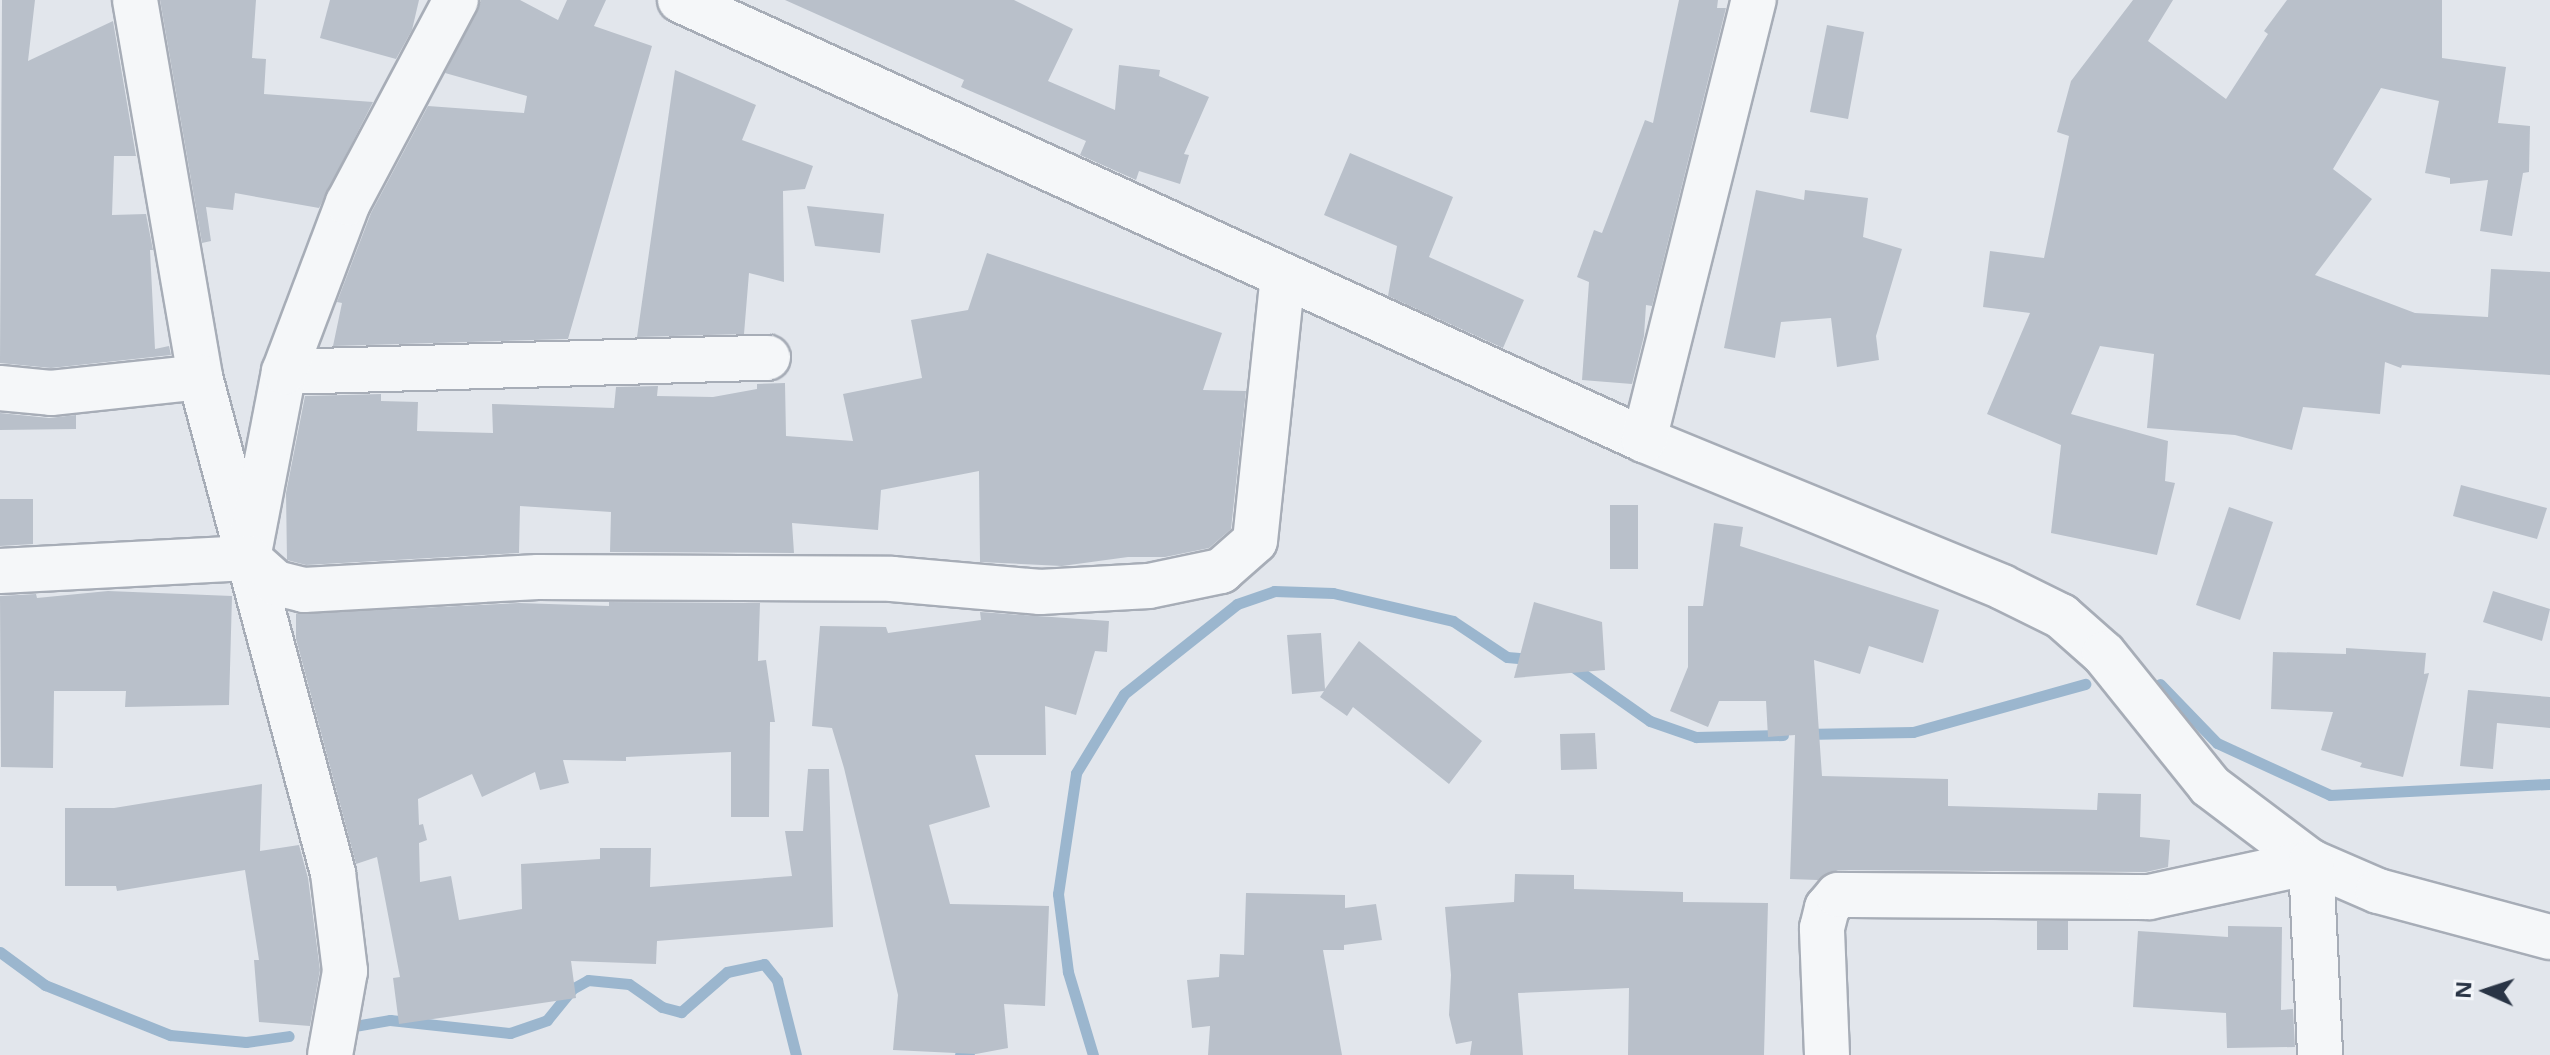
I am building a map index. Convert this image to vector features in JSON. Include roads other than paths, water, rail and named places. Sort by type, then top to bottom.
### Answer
[{"type":"street","points":[[135,0],[200,377],[333,873],[345,971],[330,1055]]},
{"type":"street","points":[[248,558],[284,372],[348,203],[456,0]]},
{"type":"street","points":[[680,0],[1644,440],[1988,581],[2061,616],[2104,654],[2210,786],[2311,862],[2378,891],[2550,937]]},
{"type":"street","points":[[1644,440],[1754,0]]},
{"type":"street","points":[[0,571],[248,558],[276,583],[304,590],[538,577],[892,579],[1040,592],[1149,586],[1221,571],[1255,541],[1283,276]]},
{"type":"street","points":[[284,372],[768,358]]},
{"type":"street","points":[[0,388],[51,393],[200,377]]},
{"type":"street","points":[[1827,1055],[1822,928],[1827,908],[1838,895],[2149,897],[2311,862]]},
{"type":"street","points":[[2311,862],[2320,1055]]},
{"type":"waterway","points":[[1093,1055],[1068,972],[1058,894],[1076,773],[1124,694],[1237,604],[1274,591],[1333,593],[1453,621],[1507,657],[1532,659]]},
{"type":"waterway","points":[[1569,664],[1650,721],[1696,737],[1783,735]]},
{"type":"waterway","points":[[1804,734],[1913,732],[2085,684]]},
{"type":"waterway","points":[[2160,684],[2217,743],[2330,795],[2550,784]]},
{"type":"waterway","points":[[0,952],[45,985],[170,1035],[246,1042],[289,1036]]},
{"type":"waterway","points":[[343,1028],[390,1020],[510,1033],[547,1020],[572,989],[588,980],[629,984],[662,1007],[681,1012],[727,972],[764,964],[777,980],[796,1055]]},
{"type":"waterway","points":[[960,1055],[969,1055]]}]
